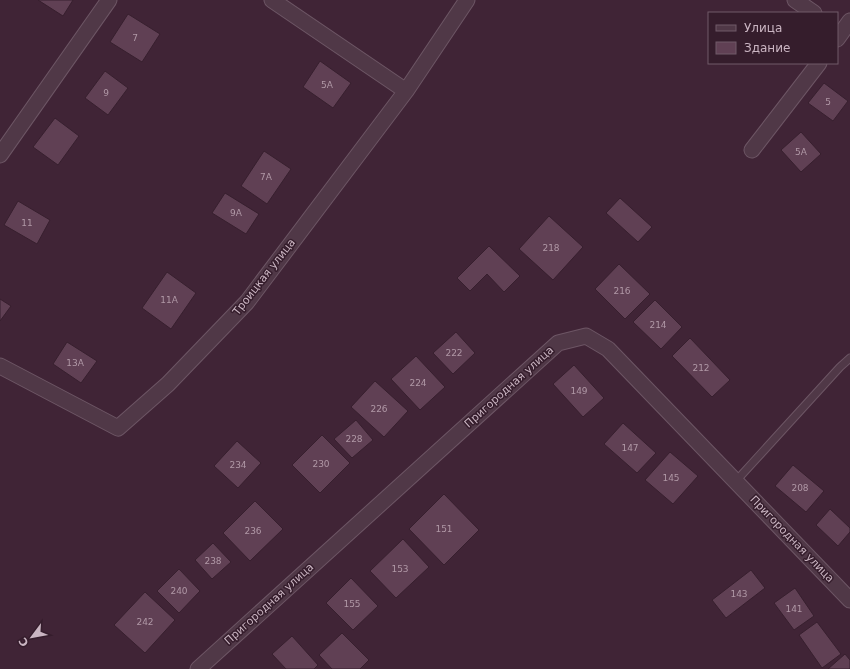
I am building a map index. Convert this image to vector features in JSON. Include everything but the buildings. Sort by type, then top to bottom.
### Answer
[{"type":"street","points":[[0,155],[109,0]]},
{"type":"street","points":[[272,0],[406,91]]},
{"type":"street","name":"Троицкая улица","points":[[0,366],[118,428],[168,384],[247,302],[406,91],[467,0]]},
{"type":"street","points":[[795,0],[813,12]]},
{"type":"street","points":[[752,150],[818,64]]},
{"type":"street","name":"Пригородная улица","points":[[198,669],[558,343],[586,336],[608,349],[850,600]]},
{"type":"lane","points":[[736,481],[840,367],[850,358]]}]
